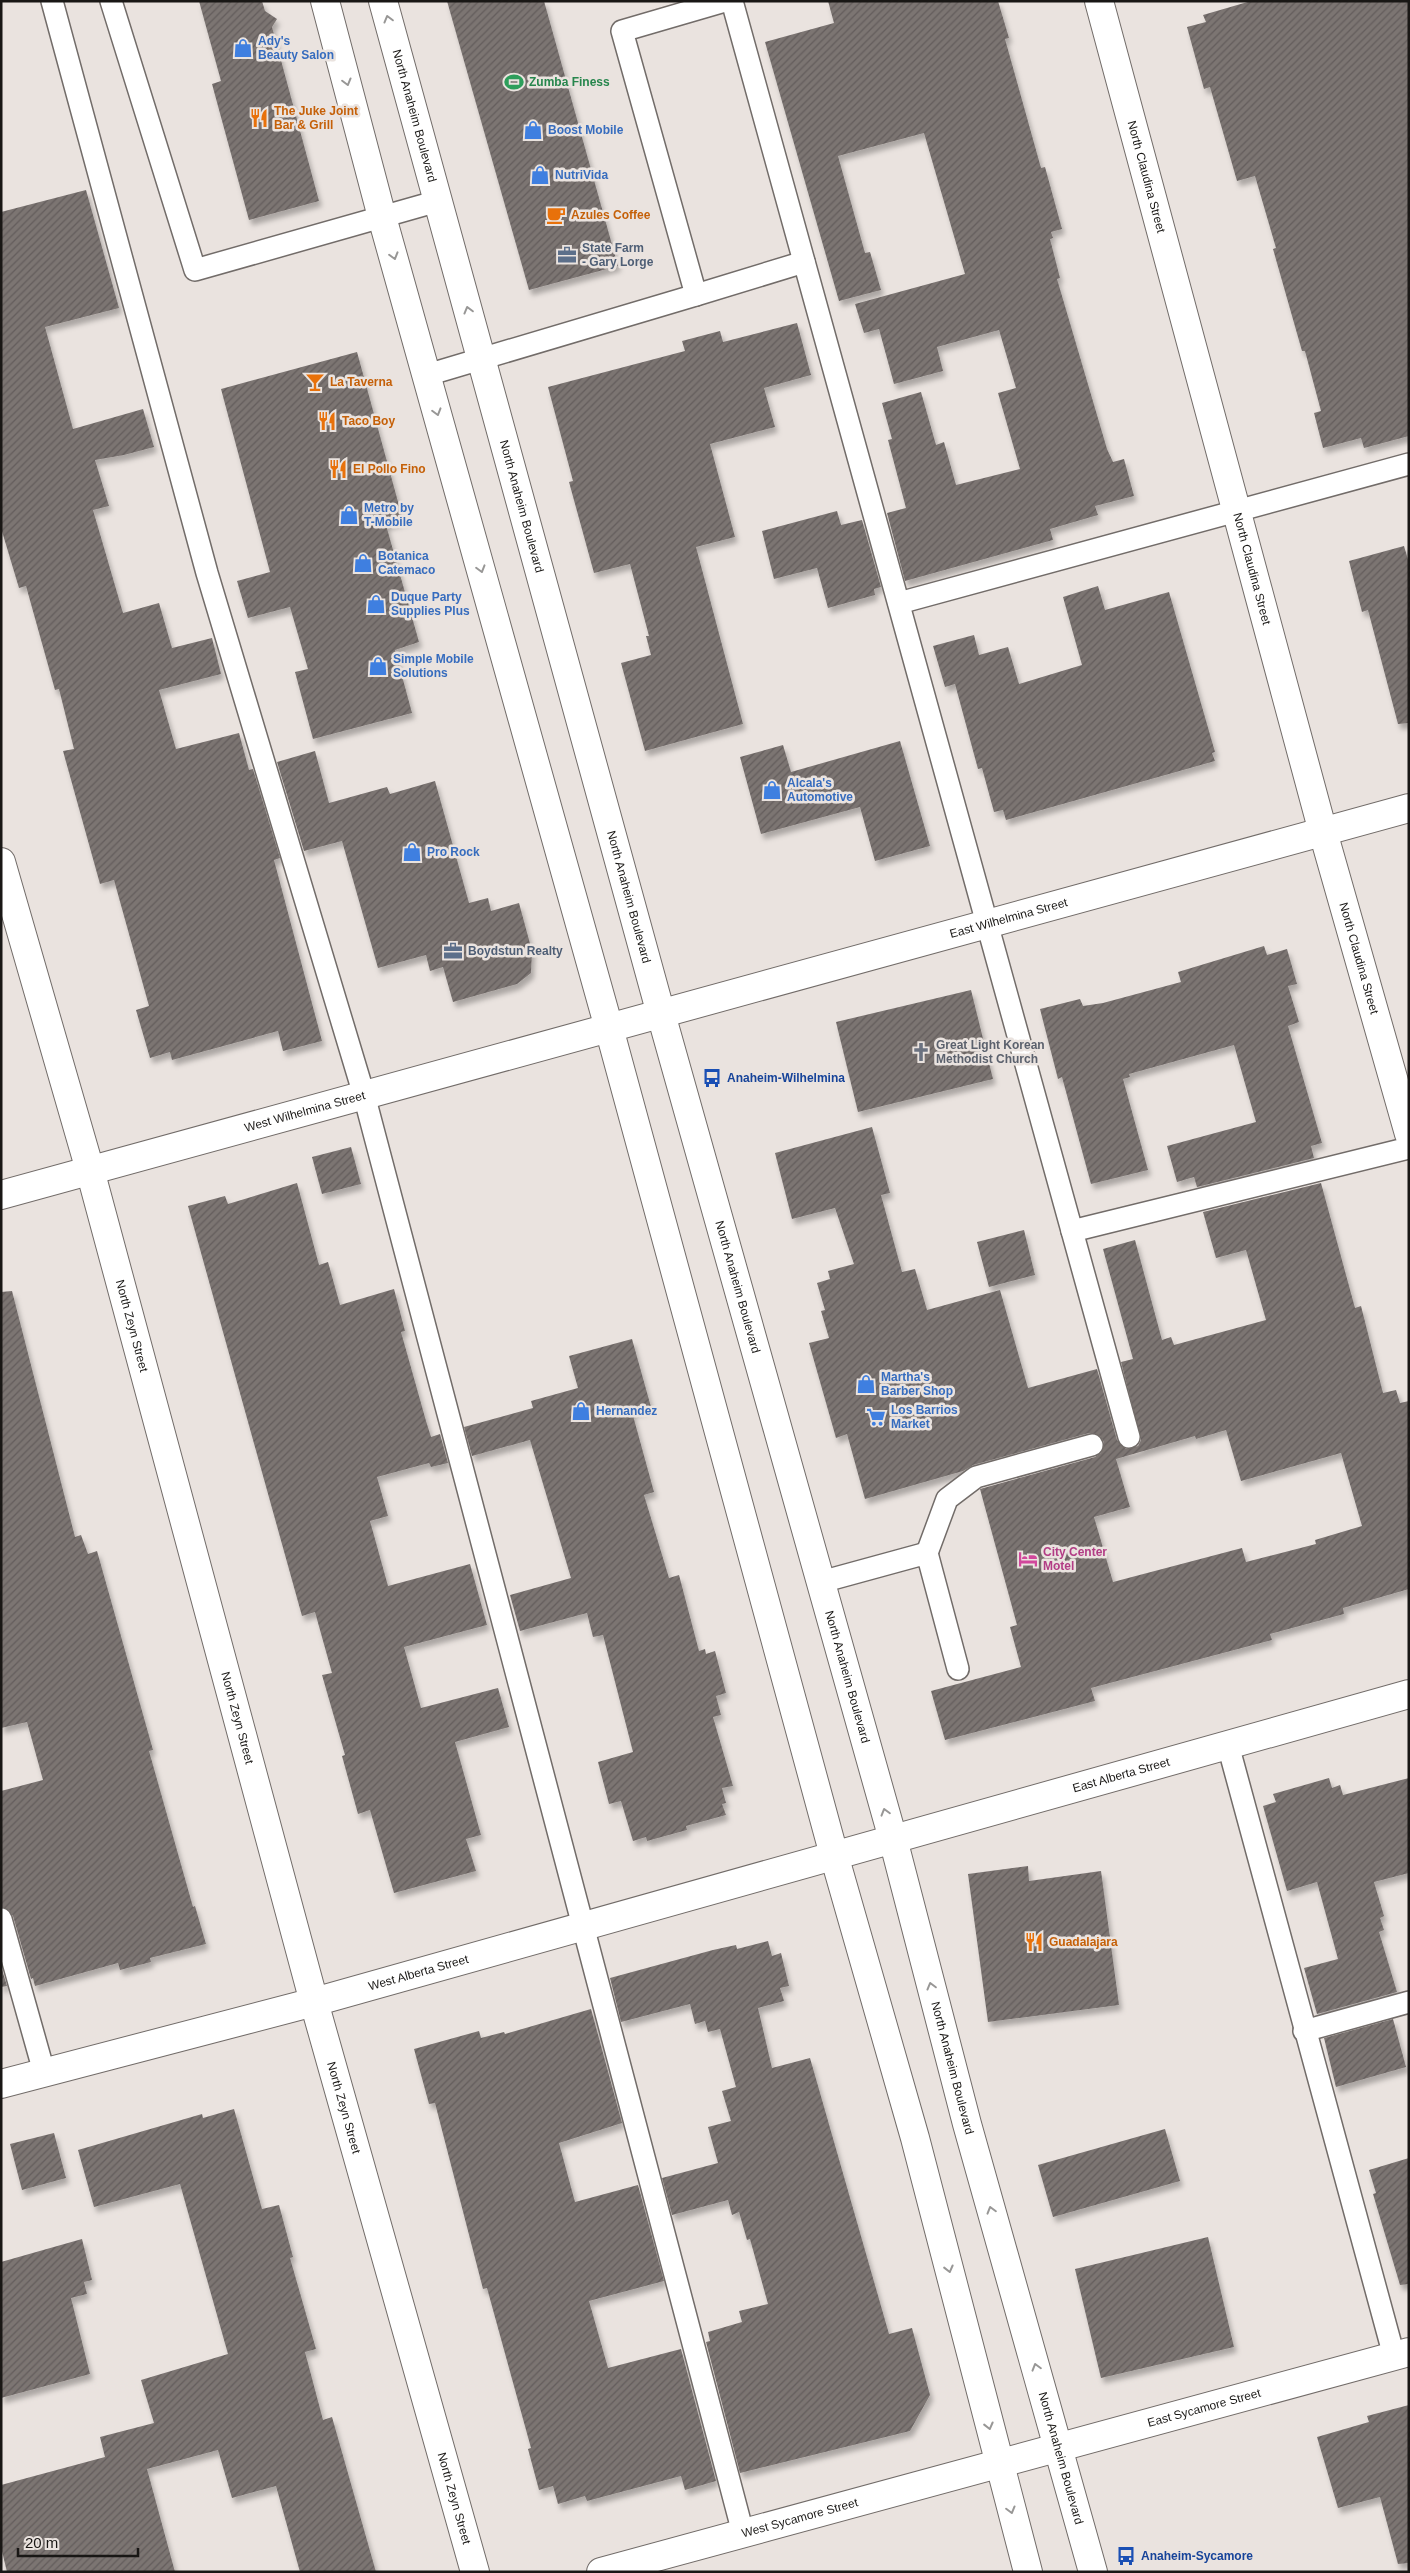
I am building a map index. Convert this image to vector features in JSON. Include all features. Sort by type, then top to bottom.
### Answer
[{"type":"street","points":[[325,1],[382,216],[609,1028],[834,1855],[915,2138],[998,2463],[1028,2572]]},
{"type":"street","name":"North Anaheim Boulevard","points":[[383,1],[661,1014],[893,1839],[967,2124],[1093,2572]]},
{"type":"street","name":"North Claudina Street","points":[[1099,1],[1323,832],[1409,1134]]},
{"type":"street","name":"East Wilhelmina Street","points":[[609,1028],[1409,808]]},
{"type":"street","name":"North Zeyn Street","points":[[1,862],[90,1170],[314,2002],[475,2572]]},
{"type":"street","name":"West Wilhelmina Street","points":[[1,1195],[609,1028]]},
{"type":"street","name":"East Alberta Street","points":[[834,1855],[1409,1694]]},
{"type":"street","name":"West Alberta Street","points":[[1,2084],[314,2002],[834,1855]]},
{"type":"street","name":"East Sycamore Street","points":[[998,2463],[1401,2354]]},
{"type":"street","name":"West Sycamore Street","points":[[601,2572],[998,2463]]},
{"type":"lane","points":[[52,1],[207,573],[364,1095],[743,2533]]},
{"type":"lane","points":[[111,1],[195,270],[438,201]]},
{"type":"lane","points":[[696,295],[622,31],[725,1]]},
{"type":"lane","points":[[732,1],[1129,1437]]},
{"type":"lane","points":[[427,375],[481,357],[804,262]]},
{"type":"lane","points":[[898,603],[1409,464]]},
{"type":"lane","points":[[1072,1231],[1409,1148]]},
{"type":"lane","points":[[958,1669],[927,1553],[947,1499],[976,1477],[1092,1445]]},
{"type":"lane","points":[[821,1582],[927,1553]]},
{"type":"lane","points":[[1228,1745],[1304,2031],[1401,2354]]},
{"type":"lane","points":[[1,1919],[44,2072]]},
{"type":"lane","points":[[1304,2031],[1409,2002]]},
{"type":"building","name":"The Juke Joint Bar & Grill","points":[[199,1],[262,1],[265,11],[277,19],[272,27],[319,201],[249,220],[212,84],[221,81]]},
{"type":"building","points":[[447,1],[544,1],[618,266],[529,290]]},
{"type":"building","points":[[828,1],[998,1],[1009,38],[1005,39],[1041,168],[1045,167],[1062,229],[1051,232],[1053,238],[1050,239],[1060,278],[1057,279],[1107,449],[1113,462],[1124,459],[1134,496],[1095,506],[1098,515],[1050,529],[1053,540],[905,581],[887,513],[906,508],[888,440],[892,439],[882,403],[921,392],[936,445],[944,442],[956,485],[1020,469],[998,393],[1016,388],[999,330],[937,347],[943,371],[894,384],[879,329],[864,333],[855,304],[965,274],[924,133],[838,156],[865,253],[870,252],[881,290],[839,301],[765,42],[834,23]]},
{"type":"building","points":[[1251,1],[1409,1],[1409,436],[1364,448],[1361,438],[1323,448],[1314,413],[1321,411],[1305,351],[1302,351],[1273,249],[1276,248],[1255,176],[1237,181],[1210,87],[1204,89],[1187,27],[1206,22],[1203,15]]},
{"type":"building","points":[[86,190],[119,308],[45,327],[73,429],[143,409],[154,447],[95,460],[109,506],[93,510],[123,613],[159,603],[172,648],[212,638],[221,674],[159,690],[176,749],[239,733],[249,770],[253,769],[280,858],[274,860],[322,1041],[283,1051],[278,1031],[172,1060],[170,1052],[150,1058],[136,1010],[149,1006],[114,880],[100,884],[63,751],[74,749],[59,689],[55,690],[26,586],[19,588],[1,528],[1,212]]},
{"type":"building","points":[[797,323],[811,375],[764,388],[775,427],[710,444],[735,537],[696,547],[743,724],[645,751],[621,663],[651,655],[646,636],[649,636],[630,564],[594,573],[569,482],[573,481],[548,387],[685,351],[682,341],[720,331],[723,342]]},
{"type":"building","points":[[357,352],[403,520],[386,525],[419,642],[395,650],[412,713],[313,739],[295,672],[308,669],[290,607],[248,618],[237,581],[270,572],[221,389]]},
{"type":"building","points":[[837,511],[841,525],[862,520],[881,587],[874,589],[875,595],[828,608],[817,568],[774,579],[762,531]]},
{"type":"building","points":[[1404,546],[1409,563],[1409,723],[1398,724],[1368,610],[1362,612],[1349,561]]},
{"type":"building","points":[[1098,586],[1105,610],[1169,592],[1215,752],[1212,753],[1215,761],[1006,820],[1003,810],[994,812],[982,768],[978,769],[955,684],[945,687],[933,646],[974,635],[979,655],[1008,647],[1019,684],[1082,665],[1063,597]]},
{"type":"building","points":[[900,741],[930,846],[875,861],[860,807],[761,834],[740,757],[783,745],[791,772]]},
{"type":"building","points":[[315,751],[329,803],[387,787],[390,794],[435,781],[469,903],[488,898],[491,911],[519,903],[532,951],[531,973],[517,984],[453,1002],[443,967],[430,971],[426,955],[378,968],[342,841],[304,851],[277,762]]},
{"type":"building","points":[[1264,946],[1267,955],[1287,949],[1297,984],[1288,986],[1299,1022],[1288,1026],[1322,1143],[1311,1146],[1314,1158],[1197,1187],[1194,1177],[1177,1182],[1167,1146],[1256,1122],[1234,1045],[1129,1074],[1130,1077],[1123,1079],[1148,1170],[1091,1184],[1062,1077],[1058,1079],[1040,1009],[1080,999],[1083,1006],[1103,1003],[1181,982],[1178,972]]},
{"type":"building","points":[[971,990],[993,1079],[858,1112],[836,1022]]},
{"type":"building","points":[[872,1127],[890,1193],[881,1195],[902,1272],[915,1269],[927,1310],[1000,1290],[1028,1388],[1097,1369],[1117,1440],[1126,1449],[1138,1446],[1141,1440],[1121,1362],[1133,1359],[1103,1249],[1135,1240],[1162,1340],[1171,1337],[1174,1345],[1266,1320],[1246,1250],[1216,1258],[1203,1212],[1321,1183],[1355,1308],[1361,1306],[1383,1393],[1396,1390],[1400,1403],[1409,1401],[1409,1589],[1343,1608],[1344,1614],[1270,1634],[1272,1640],[1091,1688],[1095,1701],[945,1740],[931,1691],[1021,1667],[1010,1627],[1017,1625],[980,1489],[1095,1457],[1101,1453],[1104,1442],[1100,1436],[1089,1433],[973,1465],[963,1471],[865,1499],[847,1434],[836,1438],[809,1343],[829,1338],[821,1311],[825,1310],[817,1283],[830,1279],[828,1271],[854,1264],[835,1208],[792,1219],[775,1153]],"holes":[[[1226,1430],[1241,1481],[1341,1453],[1362,1526],[1315,1540],[1316,1544],[1246,1562],[1242,1548],[1113,1582],[1094,1517],[1130,1507],[1116,1459],[1195,1436],[1196,1439]]]},
{"type":"building","points":[[351,1147],[361,1184],[322,1194],[312,1157]]},
{"type":"building","points":[[297,1183],[319,1265],[328,1262],[340,1305],[394,1289],[405,1331],[401,1332],[426,1421],[431,1437],[440,1434],[448,1463],[431,1467],[429,1463],[377,1477],[388,1516],[370,1521],[388,1586],[470,1564],[487,1625],[404,1647],[421,1708],[498,1688],[509,1727],[455,1742],[481,1835],[466,1839],[476,1871],[394,1893],[370,1810],[358,1814],[342,1756],[345,1755],[322,1675],[332,1673],[315,1612],[302,1616],[188,1206],[225,1196],[228,1204]]},
{"type":"building","points":[[1024,1230],[1035,1275],[989,1287],[977,1242]]},
{"type":"building","points":[[12,1291],[75,1537],[81,1535],[88,1554],[97,1551],[153,1750],[149,1751],[193,1907],[195,1906],[206,1944],[150,1958],[151,1962],[120,1970],[118,1963],[35,1986],[33,1978],[31,1979],[13,1916],[9,1910],[1,1907],[1,1791],[43,1780],[27,1722],[1,1728],[1,1292]]},
{"type":"building","points":[[632,1339],[651,1407],[632,1412],[654,1492],[644,1495],[669,1578],[679,1575],[699,1651],[705,1649],[706,1654],[715,1651],[726,1693],[716,1696],[721,1715],[713,1717],[733,1786],[722,1788],[726,1803],[722,1804],[726,1815],[686,1826],[687,1830],[647,1841],[646,1837],[633,1841],[621,1801],[609,1804],[598,1762],[633,1752],[603,1635],[593,1637],[587,1613],[520,1631],[510,1595],[571,1578],[530,1440],[472,1456],[464,1427],[533,1408],[531,1401],[578,1388],[569,1356]]},
{"type":"building","points":[[1329,1778],[1332,1788],[1340,1785],[1343,1795],[1409,1778],[1409,1873],[1374,1882],[1384,1916],[1380,1918],[1384,1930],[1379,1932],[1397,1992],[1317,2014],[1304,1968],[1338,1959],[1317,1882],[1287,1891],[1263,1806],[1276,1802],[1273,1794]]},
{"type":"building","points":[[1028,1866],[1029,1881],[1101,1871],[1119,2005],[988,2022],[968,1874]]},
{"type":"building","points":[[768,1941],[772,1956],[781,1953],[789,1986],[780,1988],[784,2001],[758,2008],[772,2068],[810,2058],[889,2334],[912,2328],[930,2395],[910,2431],[740,2473],[706,2342],[710,2341],[708,2332],[742,2322],[739,2311],[768,2304],[750,2239],[747,2240],[739,2212],[732,2215],[728,2200],[672,2215],[662,2178],[718,2163],[708,2127],[731,2121],[722,2091],[736,2087],[720,2029],[708,2032],[705,2021],[695,2024],[690,2004],[621,2022],[610,1978],[713,1950],[736,1945],[737,1949]]},
{"type":"building","points":[[1,1966],[7,1986],[1,1987]]},
{"type":"building","points":[[591,2009],[622,2123],[559,2143],[575,2202],[638,2185],[664,2281],[589,2301],[608,2368],[681,2349],[716,2481],[685,2490],[681,2476],[587,2501],[585,2496],[558,2504],[553,2486],[539,2490],[528,2449],[531,2448],[487,2288],[483,2289],[435,2103],[429,2104],[414,2049],[479,2031],[481,2038],[504,2032],[505,2034]]},
{"type":"building","points":[[1393,2019],[1406,2067],[1336,2087],[1324,2038]]},
{"type":"building","points":[[234,2109],[262,2209],[279,2205],[293,2257],[290,2258],[316,2349],[305,2352],[323,2420],[332,2417],[376,2572],[300,2572],[276,2486],[232,2498],[218,2450],[147,2469],[175,2572],[7,2572],[1,2547],[1,2485],[105,2457],[100,2437],[154,2423],[141,2380],[228,2354],[180,2184],[94,2207],[78,2150],[202,2114],[203,2118]]},
{"type":"building","points":[[1165,2129],[1180,2181],[1053,2217],[1038,2165]]},
{"type":"building","points":[[54,2133],[66,2178],[22,2190],[10,2144]]},
{"type":"building","points":[[1409,2158],[1409,2284],[1400,2285],[1373,2194],[1376,2193],[1369,2170]]},
{"type":"building","points":[[1208,2237],[1234,2347],[1101,2378],[1075,2269]]},
{"type":"building","points":[[82,2239],[92,2280],[84,2282],[87,2294],[71,2298],[90,2374],[1,2398],[1,2262]]},
{"type":"building","points":[[1409,2405],[1409,2563],[1398,2564],[1380,2497],[1338,2508],[1317,2437],[1369,2422],[1367,2416]]},
{"type":"place","name":"Ady's Beauty Salon","points":[[243,48]]},
{"type":"place","name":"Zumba Finess","points":[[514,82]]},
{"type":"place","name":"The Juke Joint Bar & Grill","points":[[259,118]]},
{"type":"place","name":"Boost Mobile","points":[[533,130]]},
{"type":"place","name":"NutriVida","points":[[540,175]]},
{"type":"place","name":"Azules Coffee","points":[[556,215]]},
{"type":"place","name":"State Farm - Gary Lorge","points":[[567,255]]},
{"type":"place","name":"La Taverna","points":[[315,382]]},
{"type":"place","name":"Taco Boy","points":[[327,421]]},
{"type":"place","name":"El Pollo Fino","points":[[338,469]]},
{"type":"place","name":"Metro by T-Mobile","points":[[349,515]]},
{"type":"place","name":"Botanica Catemaco","points":[[363,563]]},
{"type":"place","name":"Duque Party Supplies Plus","points":[[376,604]]},
{"type":"place","name":"Simple Mobile Solutions","points":[[378,666]]},
{"type":"place","name":"Alcala's Automotive","points":[[772,790]]},
{"type":"place","name":"Pro Rock","points":[[412,852]]},
{"type":"place","name":"Boydstun Realty","points":[[453,951]]},
{"type":"place","name":"Great Light Korean Methodist Church","points":[[921,1052]]},
{"type":"place","name":"Anaheim-Wilhelmina","points":[[712,1078]]},
{"type":"place","name":"Martha's Barber Shop","points":[[866,1384]]},
{"type":"place","name":"Hernandez","points":[[581,1411]]},
{"type":"place","name":"Los Barrios Market","points":[[876,1417]]},
{"type":"place","name":"City Center Motel","points":[[1028,1559]]},
{"type":"place","name":"Guadalajara","points":[[1034,1942]]},
{"type":"place","name":"Anaheim-Sycamore","points":[[1126,2556]]}]
